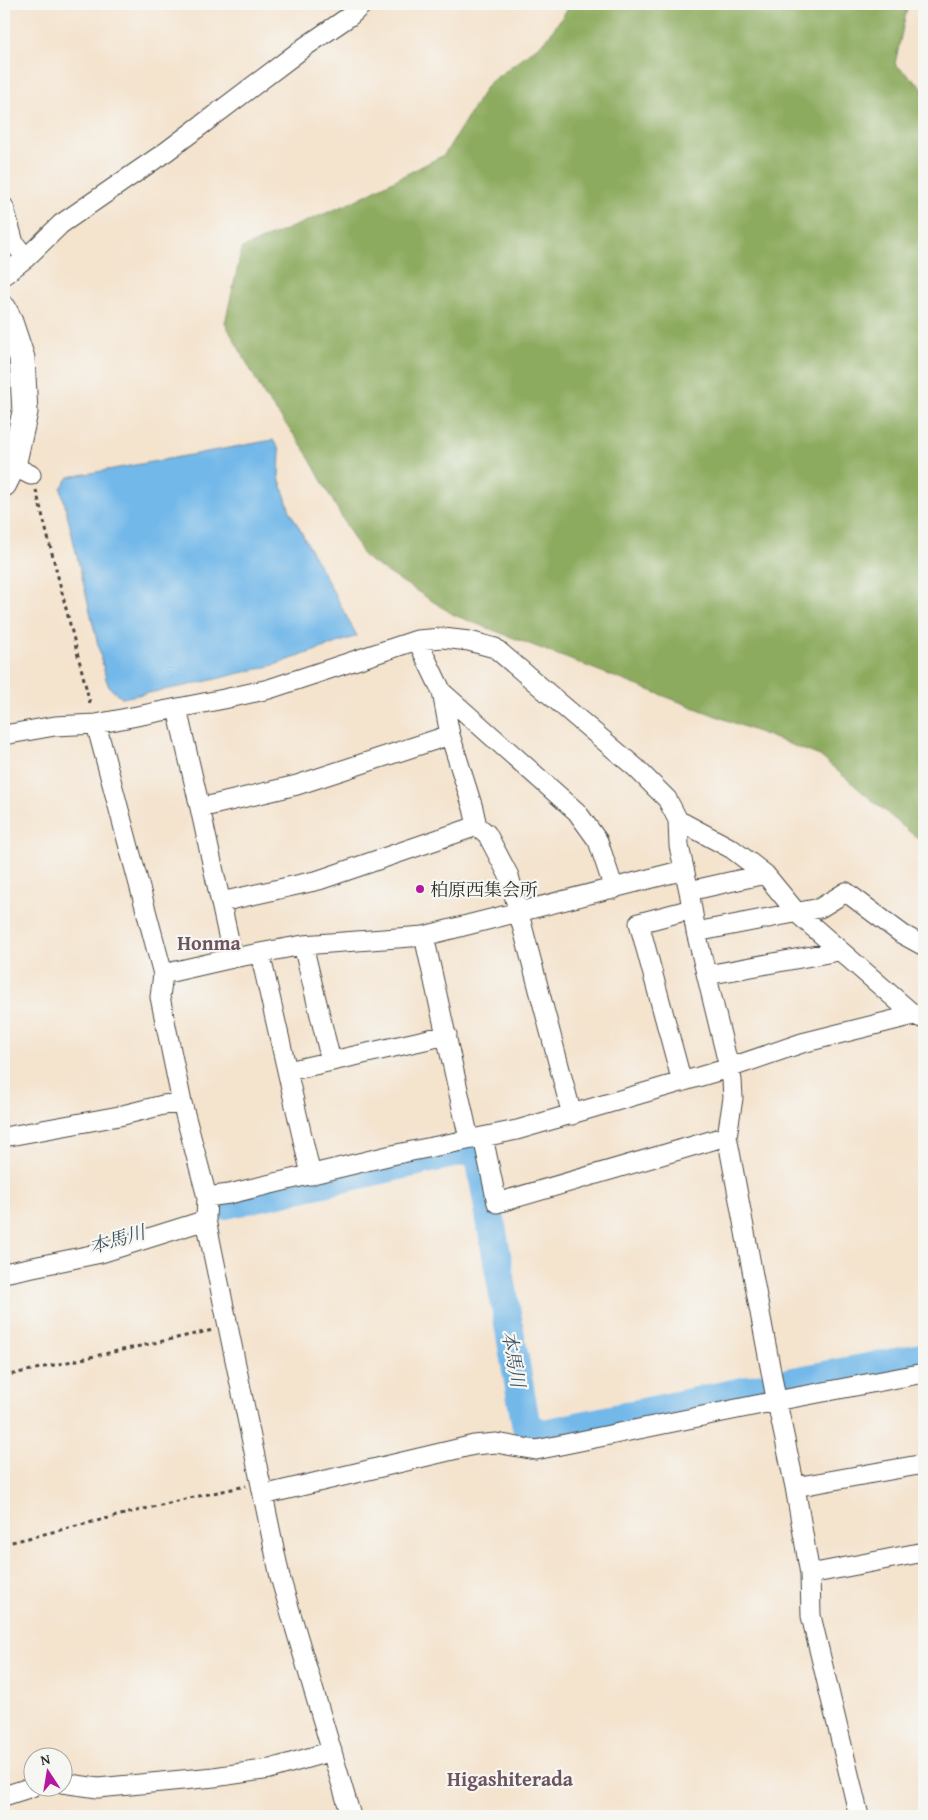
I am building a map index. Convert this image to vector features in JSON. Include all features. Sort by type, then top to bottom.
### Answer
[{"type":"main road","points":[[4,309],[22,358],[25,412],[16,475]]},
{"type":"street","points":[[4,275],[26,258],[61,224],[167,151],[306,46],[350,16],[363,4]]},
{"type":"street","points":[[4,207],[14,243],[26,258]]},
{"type":"street","points":[[4,735],[55,726],[96,724],[269,689],[417,640],[443,638],[469,641],[495,648],[636,768],[667,799],[678,820],[679,846],[696,932],[732,1080],[733,1098],[726,1136],[795,1487],[810,1574],[811,1616],[859,1816]]},
{"type":"street","points":[[417,640],[442,692],[450,735],[477,826],[487,834],[509,876],[572,1114]]},
{"type":"street","points":[[442,692],[576,812],[598,841],[614,889]]},
{"type":"street","points":[[176,709],[233,958]]},
{"type":"street","points":[[96,724],[163,974],[160,997],[206,1209],[280,1577],[351,1816]]},
{"type":"street","points":[[200,808],[297,785],[450,735]]},
{"type":"street","points":[[678,820],[732,848],[765,874],[797,913],[839,951],[919,1017]]},
{"type":"street","points":[[221,902],[319,880],[477,826]]},
{"type":"street","points":[[163,974],[303,945],[424,936],[684,870]]},
{"type":"street","points":[[689,891],[765,874]]},
{"type":"street","points":[[696,932],[820,908],[846,892],[902,934],[924,946]]},
{"type":"street","points":[[682,1082],[639,923],[692,910]]},
{"type":"street","points":[[424,936],[446,1035],[496,1203],[726,1136]]},
{"type":"street","points":[[303,945],[331,1062]]},
{"type":"street","points":[[707,975],[839,951]]},
{"type":"street","points":[[260,953],[311,1175]]},
{"type":"street","points":[[4,1273],[101,1253],[206,1209],[229,1194],[518,1130],[729,1068],[802,1043],[919,1017]]},
{"type":"street","points":[[288,1071],[446,1035]]},
{"type":"street","points":[[4,1137],[119,1116],[182,1102]]},
{"type":"street","points":[[262,1489],[474,1444],[496,1443],[536,1450],[775,1390],[924,1373]]},
{"type":"street","points":[[795,1487],[924,1464]]},
{"type":"street","points":[[810,1574],[924,1552]]},
{"type":"street","points":[[72,1784],[98,1788],[214,1777],[270,1769],[332,1751]]},
{"type":"street","points":[[4,1796],[22,1790]]},
{"type":"path","points":[[16,475],[96,724]]},
{"type":"path","points":[[4,1376],[229,1327]]},
{"type":"path","points":[[4,1544],[184,1499],[262,1489]]},
{"type":"green space","points":[[571,4],[908,4],[895,64],[924,89],[924,844],[820,756],[454,615],[364,557],[303,447],[266,398],[225,323],[242,248],[348,204],[444,155],[488,84],[546,40]]},
{"type":"water","points":[[273,440],[280,451],[279,477],[290,511],[357,636],[274,665],[195,684],[122,698],[109,687],[106,679],[61,488],[69,477]]},
{"type":"waterway","name":"本馬川","points":[[223,1205],[478,1148],[526,1425],[542,1434],[764,1387],[924,1357]]},
{"type":"place","name":"柏原西集会所","points":[[420,889]]},
{"type":"district","name":"Honma","points":[[209,942]]},
{"type":"district","name":"Higashiterada","points":[[510,1778]]}]
